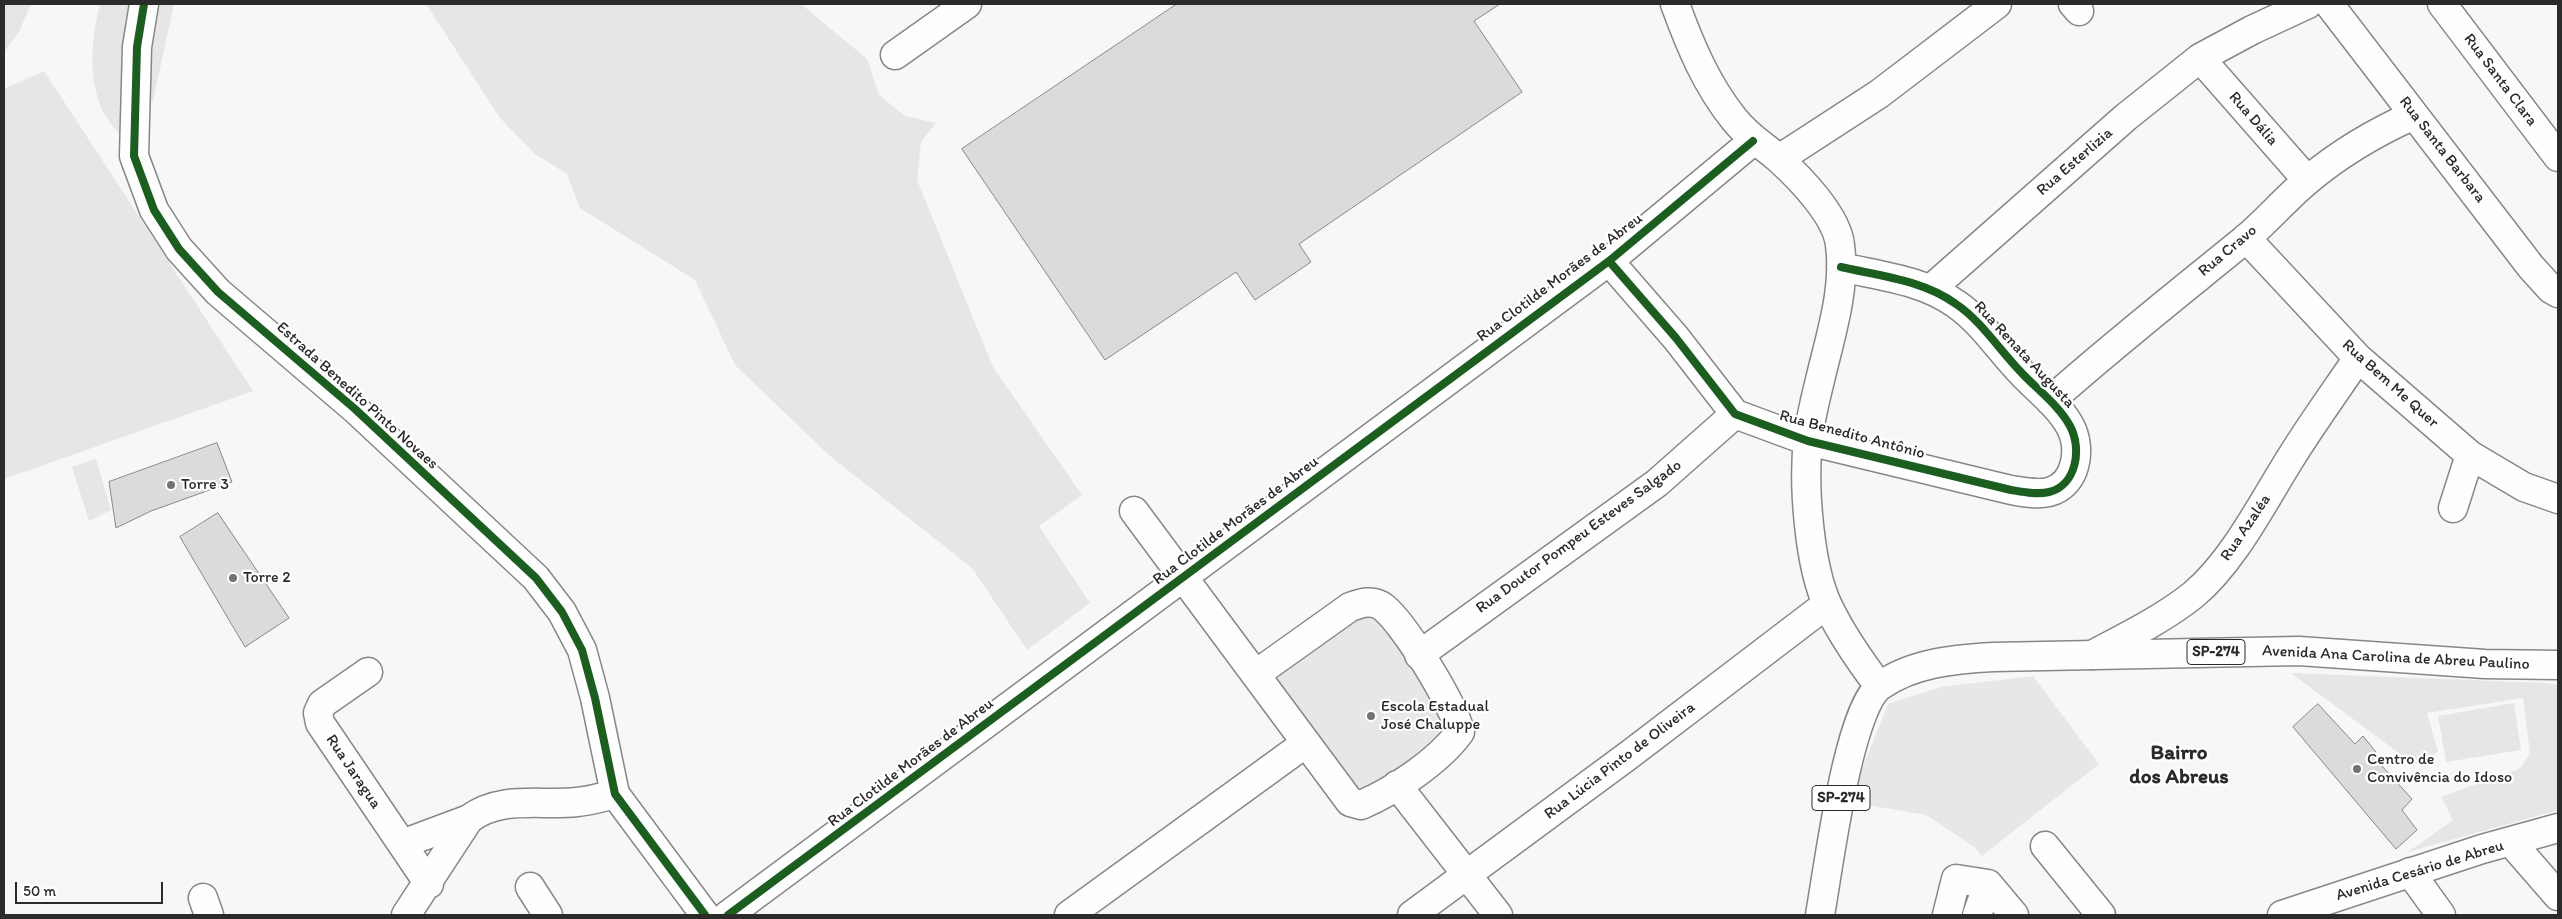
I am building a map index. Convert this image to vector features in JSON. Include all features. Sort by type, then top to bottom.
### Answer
[{"type":"street","name":"Estrada Benedito Pinto Novaes","points":[[144,4],[137,47],[134,156],[154,210],[179,249],[218,292],[355,409],[536,578],[562,612],[582,650],[595,698],[615,794]]},
{"type":"street","points":[[895,55],[967,4]]},
{"type":"street","points":[[1675,4],[1689,44],[1708,83],[1754,141],[1779,159],[1811,192],[1829,217],[1840,243],[1841,267],[1838,299],[1808,440],[1808,508],[1815,562],[1827,604],[1850,646],[1879,686]]},
{"type":"street","points":[[1779,159],[1880,94],[1997,4]]},
{"type":"street","name":"Rua Esterlizia","points":[[1932,288],[2126,117],[2200,58],[2313,4]]},
{"type":"street","name":"Rua Santa Barbara","points":[[2313,4],[2414,115],[2531,267],[2551,289],[2558,293]]},
{"type":"street","name":"Rua Santa Clara","points":[[2442,4],[2558,157]]},
{"type":"street","name":"Rua Dália","points":[[2200,58],[2307,180]]},
{"type":"street","name":"Rua Cravo","points":[[2050,401],[2117,342],[2246,238],[2307,180],[2348,149],[2414,115]]},
{"type":"street","name":"Rua Clotilde Morães de Abreu","points":[[728,915],[1609,261],[1754,141]]},
{"type":"street","name":"Rua Bem Me Quer","points":[[2246,238],[2358,358],[2470,455],[2524,487],[2558,499]]},
{"type":"street","points":[[1609,261],[1676,338],[1735,414]]},
{"type":"street","points":[[1841,267],[1932,288]]},
{"type":"street","name":"Rua Renata Augusta","points":[[1932,288],[1958,305],[2050,401],[2070,425]]},
{"type":"street","name":"Rua Azaléa","points":[[2092,655],[2144,627],[2194,594],[2223,562],[2252,522],[2290,458],[2358,358]]},
{"type":"street","name":"Rua Benedito Antônio","points":[[1735,414],[1808,440],[2011,490],[2031,493],[2048,492],[2060,487],[2069,479],[2074,468],[2076,441],[2070,425]]},
{"type":"street","name":"Rua Doutor Pompeu Esteves Salgado","points":[[1419,655],[1657,483],[1735,414]]},
{"type":"street","points":[[2453,508],[2470,455]]},
{"type":"street","points":[[1134,511],[1350,802],[1361,805],[1397,786],[1450,745],[1460,732],[1457,718],[1398,623],[1382,606],[1366,601],[1350,607],[1325,623],[1256,674]]},
{"type":"street","name":"Rua Lúcia Pinto de Oliveira","points":[[1412,915],[1629,755],[1827,604]]},
{"type":"street","name":"Avenida Ana Carolina de Abreu Paulino","points":[[1879,686],[1908,672],[1949,660],[2092,655],[2299,651],[2485,664],[2558,664]]},
{"type":"street","name":"Rua Jaragua","points":[[368,672],[322,704],[318,713],[320,722],[429,884]]},
{"type":"street","name":"SP-274","points":[[1820,915],[1848,756],[1862,714],[1879,686]]},
{"type":"street","points":[[1069,915],[1306,743]]},
{"type":"street","points":[[1397,786],[1498,915]]},
{"type":"street","points":[[402,844],[470,819],[482,810],[499,805],[578,802],[615,794],[705,915]]},
{"type":"street","points":[[406,915],[429,884],[470,819]]},
{"type":"street","name":"Avenida Cesário de Abreu","points":[[2282,915],[2410,872],[2558,828]]},
{"type":"street","points":[[2511,842],[2558,896]]},
{"type":"street","points":[[2045,846],[2101,915]]},
{"type":"street","points":[[2410,872],[2441,915]]},
{"type":"street","points":[[530,887],[548,915]]},
{"type":"street","points":[[1951,898],[1981,900],[2014,915]]},
{"type":"shaded area","points":[[4,4],[31,4],[19,32],[4,52]]},
{"type":"shaded area","points":[[100,4],[174,4],[153,101],[123,138],[106,117],[100,104],[93,76],[94,32]]},
{"type":"shaded area","points":[[426,4],[801,4],[867,59],[879,95],[905,116],[936,123],[921,142],[917,180],[993,367],[1082,495],[1039,526],[1090,603],[1027,650],[972,568],[830,456],[735,365],[695,280],[580,208],[567,174],[535,154],[500,118]]},
{"type":"shaded area","points":[[44,71],[253,391],[4,479],[4,89]]},
{"type":"shaded area","points":[[96,459],[111,510],[89,521],[72,467]]},
{"type":"shaded area","name":"Escola Estadual José Chaluppe","points":[[1357,613],[1385,621],[1412,659],[1448,728],[1421,757],[1356,798],[1269,677]]},
{"type":"shaded area","points":[[2291,673],[2558,685],[2558,810],[2408,852],[2453,820],[2441,797],[2521,768],[2530,753],[2523,698],[2427,713],[2438,752],[2415,765]]},
{"type":"shaded area","points":[[2033,676],[2099,764],[1982,856],[1974,847],[1926,815],[1849,802],[1888,704],[1941,687]]},
{"type":"shaded area","points":[[2514,703],[2521,750],[2446,762],[2438,716]]},
{"type":"building","points":[[1177,4],[1500,4],[1474,21],[1522,92],[1299,244],[1311,262],[1255,300],[1236,272],[1105,360],[962,149]]},
{"type":"building","name":"Torre 3","points":[[217,443],[232,482],[151,511],[116,528],[109,482]]},
{"type":"building","name":"Torre 2","points":[[218,513],[289,618],[245,647],[180,537]]},
{"type":"building","name":"Centro de Convivência do Idoso","points":[[2318,704],[2355,744],[2363,736],[2376,752],[2371,754],[2412,799],[2402,810],[2417,830],[2396,849],[2293,727]]},
{"type":"cycle path","points":[[144,4],[137,47],[134,156],[154,210],[179,249],[218,292],[355,409],[536,578],[562,612],[582,650],[595,698],[615,794],[705,915]]},
{"type":"cycle path","points":[[728,915],[1609,261],[1753,141]]},
{"type":"cycle path","points":[[1609,261],[1676,338],[1735,414],[1808,441],[2011,490],[2044,493],[2058,488],[2066,482],[2071,474],[2076,455],[2074,435],[2070,426],[2059,410],[2019,370],[1973,318],[1956,304],[1930,289],[1901,280],[1841,267]]},
{"type":"place","name":"Torre 3","points":[[171,485]]},
{"type":"place","name":"Torre 2","points":[[233,578]]},
{"type":"place","name":"Escola Estadual José Chaluppe","points":[[1371,716]]},
{"type":"place","name":"Centro de Convivência do Idoso","points":[[2357,769]]},
{"type":"district","name":"Bairro dos Abreus","points":[[2179,766]]}]
